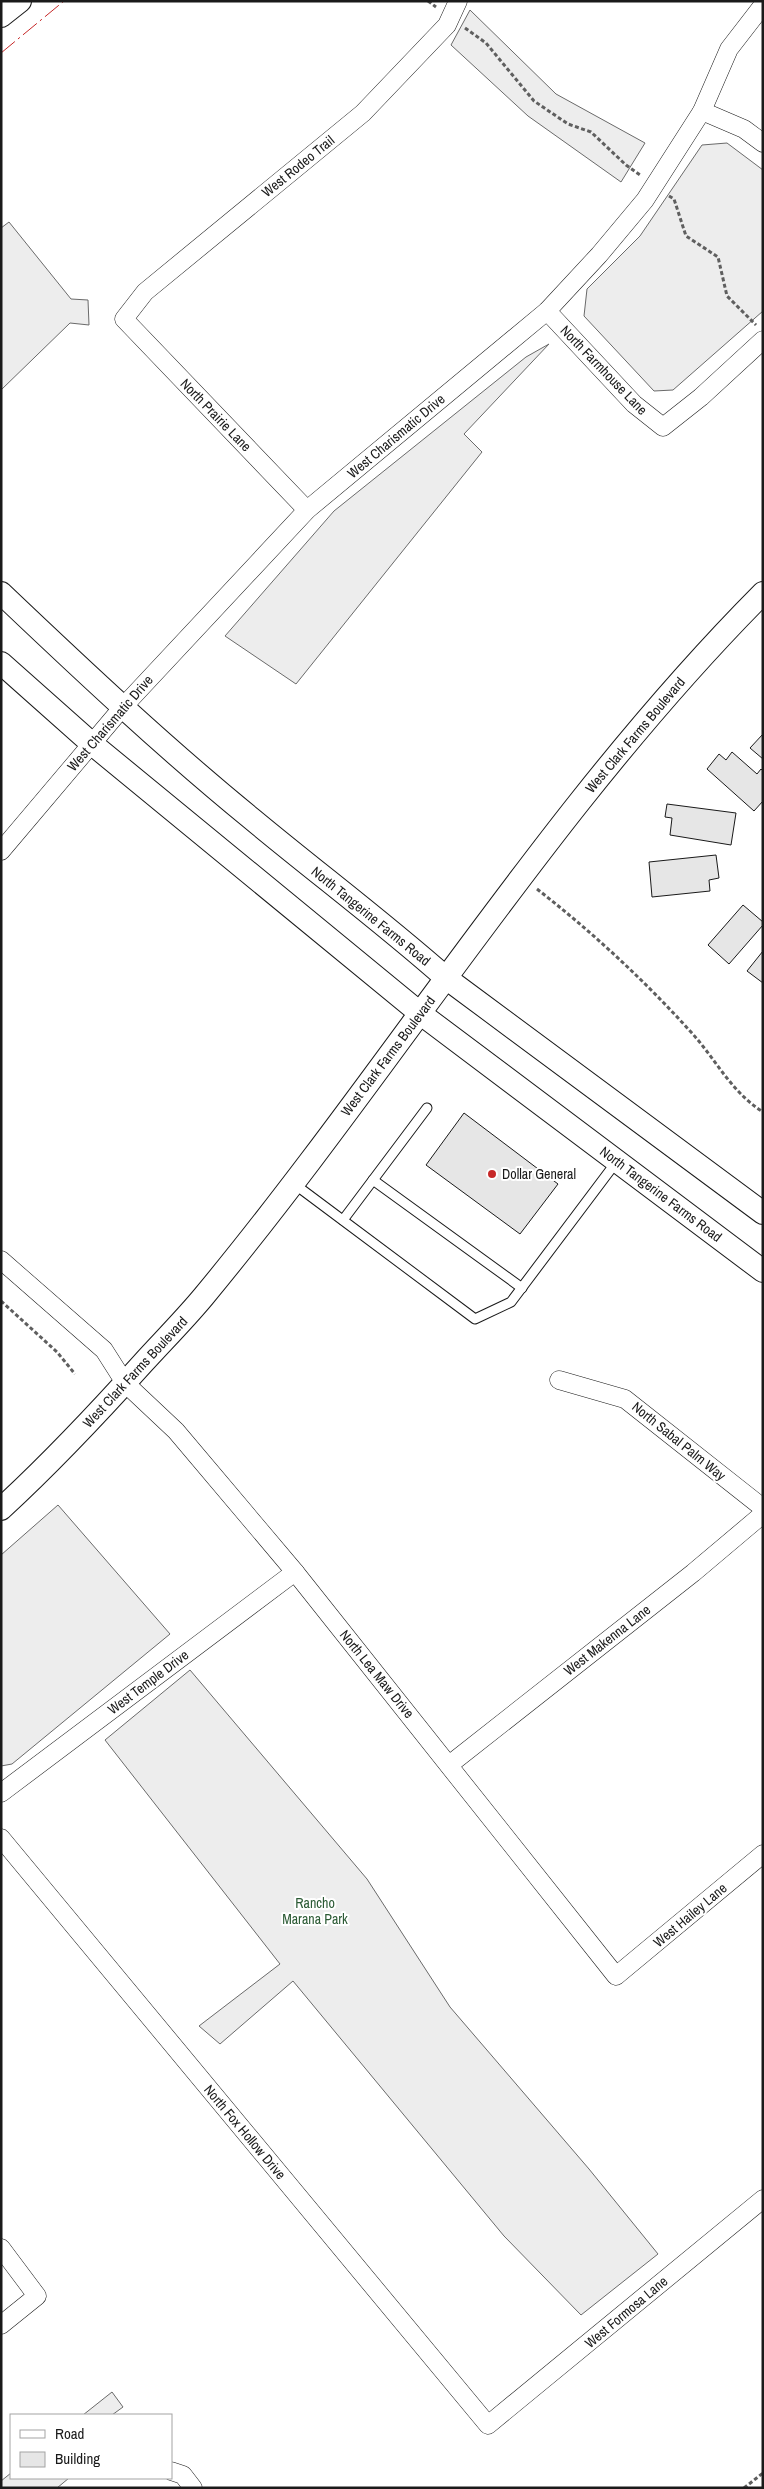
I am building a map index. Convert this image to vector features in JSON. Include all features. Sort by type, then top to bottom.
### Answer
[{"type":"street","points":[[1,16],[20,1]]},
{"type":"street","name":"West Rodeo Trail","points":[[124,319],[145,292],[363,113],[447,25],[458,1]]},
{"type":"street","name":"West Charismatic Drive","points":[[1,851],[122,708],[307,510],[547,311],[599,256],[654,185],[702,111],[728,48],[763,5]]},
{"type":"street","points":[[702,111],[744,129],[763,143]]},
{"type":"street","name":"North Farmhouse Lane","points":[[547,311],[634,404],[663,427],[760,333]]},
{"type":"street","name":"North Prairie Lane","points":[[124,319],[307,510]]},
{"type":"street","name":"North Tangerine Farms Road","points":[[1,593],[122,708],[252,819],[412,948],[446,978],[763,1213]]},
{"type":"street","name":"West Clark Farms Boulevard","points":[[1,1509],[71,1442],[202,1298],[421,1014],[521,876],[600,774],[647,718],[763,593]]},
{"type":"street","name":"North Tangerine Farms Road","points":[[1,663],[91,743],[421,1014],[763,1271]]},
{"type":"street","name":"North Lea Maw Drive","points":[[1,1260],[104,1350],[125,1383],[176,1432],[294,1572],[616,1976]]},
{"type":"street","name":"North Sabal Palm Way","points":[[560,1380],[625,1399],[763,1508]]},
{"type":"street","name":"West Makenna Lane","points":[[449,1765],[693,1573],[763,1514]]},
{"type":"street","name":"West Temple Drive","points":[[1,1793],[294,1572]]},
{"type":"street","name":"North Fox Hollow Drive","points":[[1,1838],[488,2425]]},
{"type":"street","name":"West Hailey Lane","points":[[616,1976],[763,1854]]},
{"type":"street","name":"West Formosa Lane","points":[[488,2425],[763,2198]]},
{"type":"street","points":[[1,2248],[37,2296],[1,2325]]},
{"type":"street","points":[[172,2471],[182,2475],[193,2488]]},
{"type":"lane","points":[[343,1220],[427,1108]]},
{"type":"lane","points":[[292,1182],[475,1319],[511,1302],[617,1162]]},
{"type":"lane","points":[[373,1180],[522,1288]]},
{"type":"path","points":[[428,1],[486,42],[534,101],[568,124],[590,132],[626,165],[674,200],[686,236],[718,257],[728,296],[760,333]]},
{"type":"path","points":[[521,876],[586,927],[655,993],[692,1032],[736,1092],[763,1112]]},
{"type":"path","points":[[1,1301],[57,1352],[75,1374]]},
{"type":"path","points":[[744,2488],[763,2473]]},
{"type":"shaded area","points":[[470,10],[556,94],[645,143],[621,182],[528,116],[451,45]]},
{"type":"shaded area","points":[[727,143],[763,170],[763,311],[673,390],[654,391],[584,316],[587,289],[640,236],[702,145]]},
{"type":"shaded area","points":[[9,222],[71,299],[88,300],[89,325],[70,323],[1,390],[1,228]]},
{"type":"shaded area","points":[[549,344],[464,434],[482,452],[296,684],[225,636],[334,511],[526,357]]},
{"type":"shaded area","points":[[58,1505],[170,1634],[12,1764],[1,1766],[1,1555]]},
{"type":"shaded area","name":"Rancho Marana Park","points":[[190,1670],[367,1879],[450,2007],[589,2169],[658,2254],[581,2315],[504,2236],[293,1981],[220,2044],[199,2026],[280,1964],[105,1740]]},
{"type":"shaded area","points":[[112,2392],[123,2407],[113,2414],[84,2414]]},
{"type":"shaded area","points":[[10,2474],[10,2479],[68,2479],[57,2488],[1,2488],[1,2481]]},
{"type":"building","points":[[763,734],[763,759],[750,748]]},
{"type":"building","points":[[732,752],[757,774],[761,769],[763,771],[763,801],[754,811],[707,769],[719,754],[726,760]]},
{"type":"building","points":[[667,804],[736,813],[731,845],[670,835],[672,818],[665,817]]},
{"type":"building","points":[[716,855],[719,878],[709,880],[710,891],[652,897],[649,862]]},
{"type":"building","points":[[743,905],[763,922],[763,925],[729,964],[708,945]]},
{"type":"building","points":[[763,951],[763,983],[747,971]]},
{"type":"building","name":"Dollar General","points":[[464,1113],[558,1184],[520,1234],[426,1165]]},
{"type":"power","points":[[1,53],[64,1]]},
{"type":"place","name":"Dollar General","points":[[492,1174]]}]
